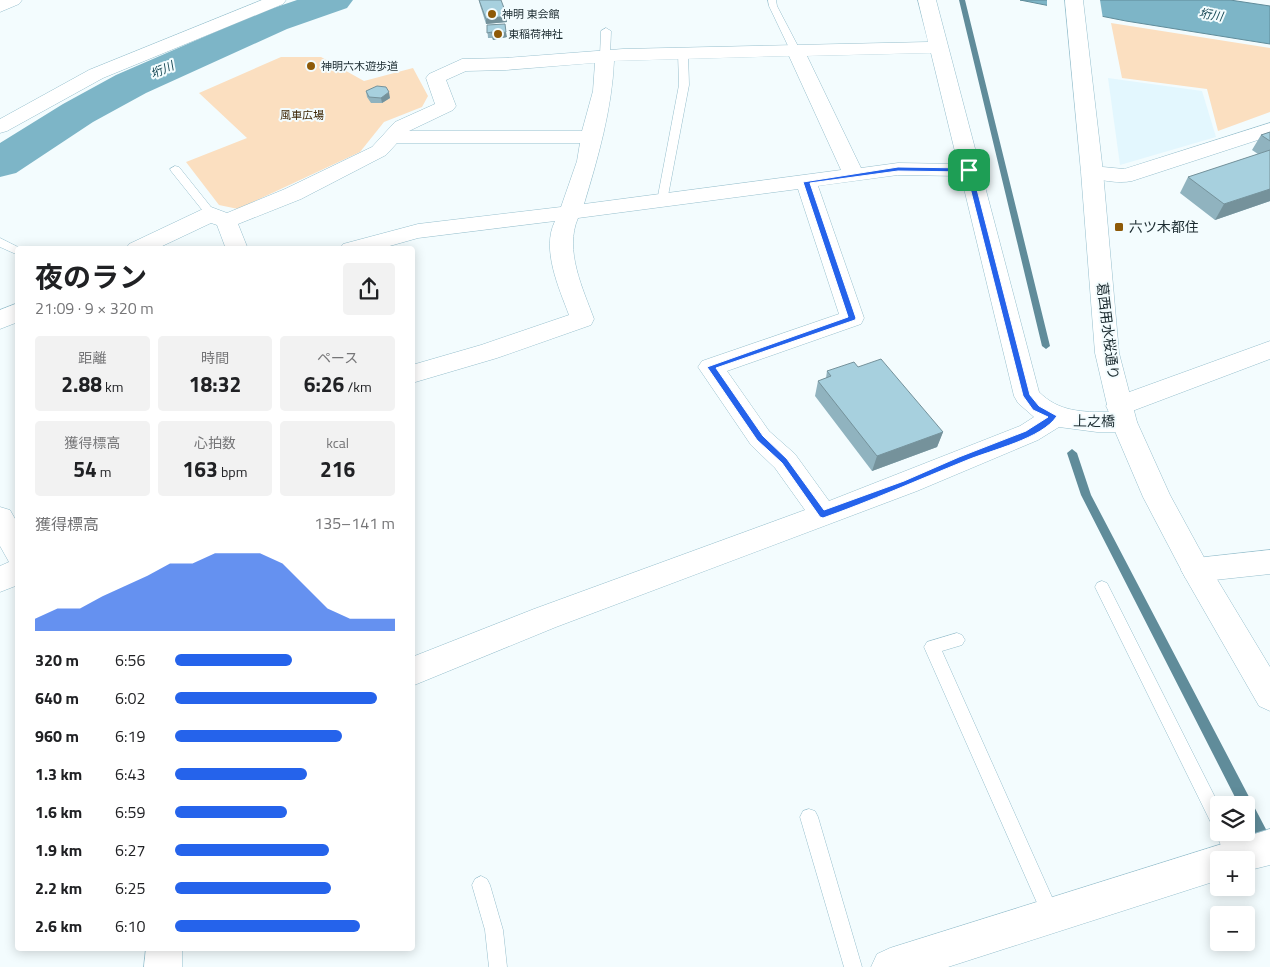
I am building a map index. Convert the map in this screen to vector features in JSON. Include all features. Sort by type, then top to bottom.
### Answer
[{"type":"street","points":[[0,7],[12,0]]},
{"type":"street","points":[[0,127],[96,74],[277,0]]},
{"type":"street","points":[[927,0],[1027,396],[1036,408],[1059,418]]},
{"type":"street","name":"葛西用水桜通り","points":[[1075,10],[1092,172],[1107,354],[1122,414],[1157,498],[1196,570],[1270,696]]},
{"type":"street","points":[[145,246],[219,218],[293,194],[379,151],[402,126],[446,106],[436,78],[462,65],[682,53],[939,47]]},
{"type":"street","points":[[795,50],[854,176]]},
{"type":"street","points":[[415,373],[488,352],[582,319],[571,288],[561,248],[563,227],[587,161],[591,137],[604,91],[605,56]]},
{"type":"street","points":[[1092,172],[1125,176],[1270,130]]},
{"type":"street","points":[[392,137],[591,137]]},
{"type":"street","points":[[362,246],[418,231],[662,202],[898,169],[969,170]]},
{"type":"street","points":[[806,182],[852,318],[711,367],[760,438],[784,461],[823,514]]},
{"type":"street","points":[[219,218],[235,246]]},
{"type":"street","points":[[0,321],[15,313]]},
{"type":"street","points":[[1122,414],[1270,350]]},
{"type":"street","name":"上之橋","points":[[415,671],[545,618],[907,483],[1029,433],[1049,421],[1059,418],[1122,414]]},
{"type":"street","points":[[0,518],[15,547]]},
{"type":"street","points":[[1196,570],[1270,562]]},
{"type":"street","points":[[0,580],[15,572]]},
{"type":"street","points":[[890,967],[1210,861]]},
{"type":"street","points":[[163,967],[164,951]]},
{"type":"lane","points":[[772,0],[773,6],[795,50]]},
{"type":"lane","points":[[605,56],[606,31]]},
{"type":"lane","points":[[662,202],[684,85],[682,53]]},
{"type":"lane","points":[[175,168],[219,218]]},
{"type":"lane","points":[[0,242],[15,250]]},
{"type":"lane","points":[[1102,587],[1210,806]]},
{"type":"lane","points":[[957,640],[932,647],[1051,915]]},
{"type":"lane","points":[[809,817],[853,967]]},
{"type":"lane","points":[[482,885],[494,930],[498,967]]},
{"type":"shaded area","points":[[1108,78],[1202,91],[1216,137],[1120,165]]},
{"type":"green space","points":[[1111,23],[1270,48],[1270,112],[1218,131],[1207,89],[1122,78]]},
{"type":"green space","name":"風車広場","points":[[281,57],[321,57],[364,81],[413,68],[428,96],[422,107],[384,122],[360,152],[238,209],[219,205],[186,162],[247,138],[199,93]]},
{"type":"water","points":[[1020,0],[1230,0],[1270,6],[1270,44],[1126,21]]},
{"type":"pier","points":[[1047,0],[1100,0],[1103,19],[1047,8]]},
{"type":"building","points":[[479,0],[501,0],[507,16],[486,19]]},
{"type":"building","points":[[505,24],[506,32],[487,33],[487,25]]},
{"type":"building","points":[[377,86],[386,87],[389,92],[381,98],[369,97],[366,91]]},
{"type":"building","points":[[1270,132],[1270,141],[1261,135]]},
{"type":"building","points":[[1270,150],[1270,189],[1224,204],[1188,177]]},
{"type":"building","points":[[881,359],[943,432],[877,456],[818,381],[831,376],[827,371],[854,362],[858,367]]},
{"type":"waterway","name":"垳川","points":[[0,163],[78,113],[131,84],[273,21],[334,0]]},
{"type":"waterway","points":[[962,0],[1046,346]]},
{"type":"waterway","points":[[1072,453],[1086,495],[1241,796]]},
{"type":"waterway","points":[[1255,822],[1270,850]]},
{"type":"place","name":"神明 東会館","points":[[492,14]]},
{"type":"place","name":"東稲荷神社","points":[[498,34]]},
{"type":"place","name":"神明六木遊歩道","points":[[311,66]]},
{"type":"place","name":"六ツ木都住","points":[[1119,227]]},
{"type":"route","points":[[898,169],[969,170],[1027,396],[1036,408],[1054,416],[1029,433],[907,483],[823,514],[784,461],[760,438],[711,367],[852,318],[806,182],[898,169]]}]
